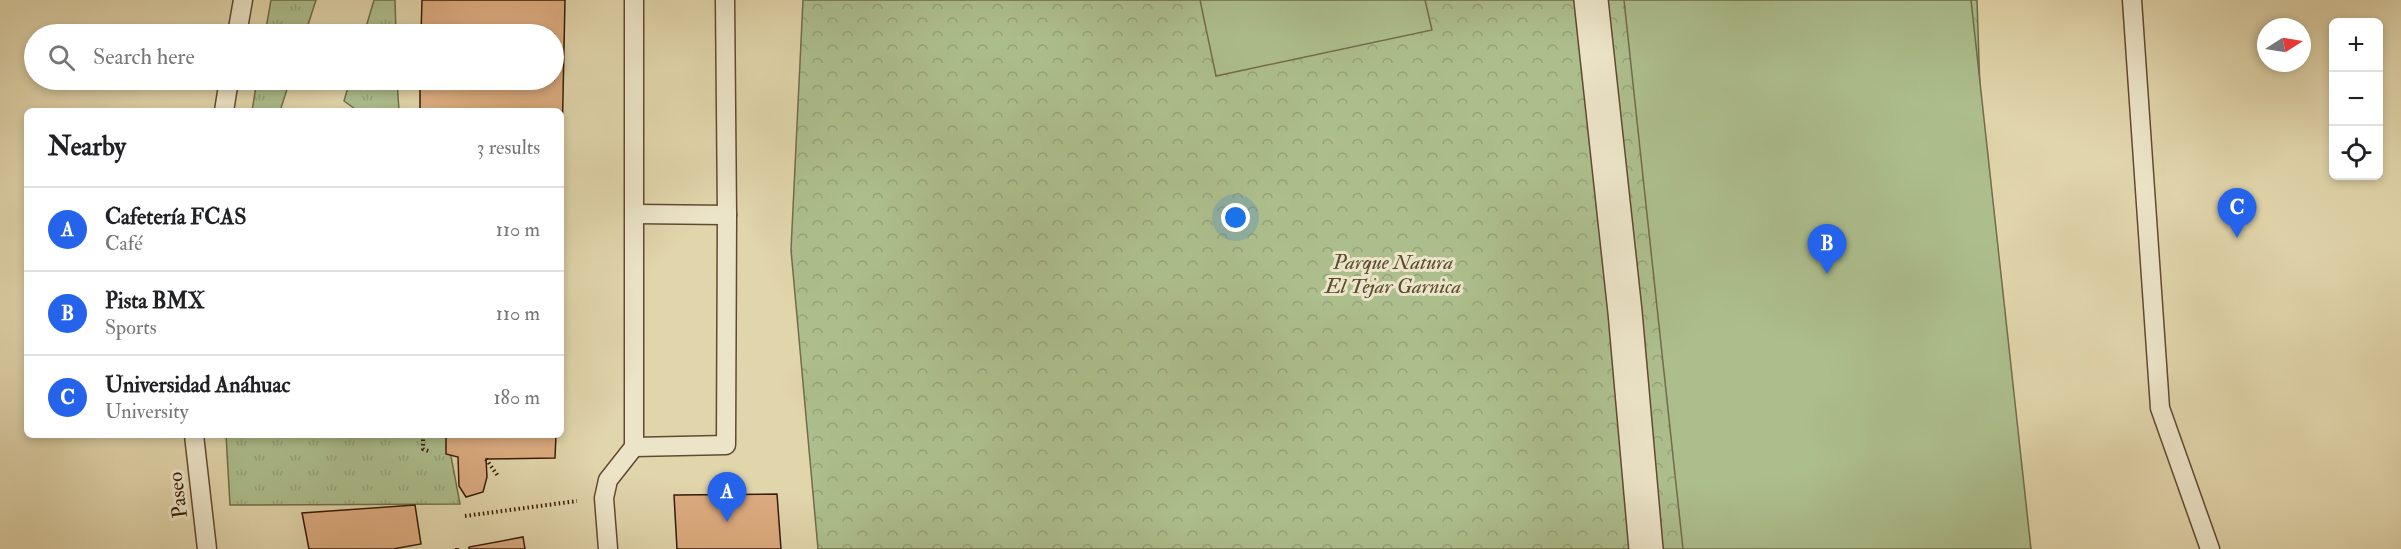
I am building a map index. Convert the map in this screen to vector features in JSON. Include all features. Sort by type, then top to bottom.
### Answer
[{"type":"street","points":[[1591,0],[1625,312],[1646,549]]},
{"type":"lane","points":[[239,24],[243,0]]},
{"type":"lane","points":[[608,549],[604,498],[608,480],[633,447],[636,214],[634,0]]},
{"type":"lane","points":[[633,447],[726,445],[725,0]]},
{"type":"lane","points":[[2132,0],[2160,408],[2210,549]]},
{"type":"lane","points":[[224,108],[227,90]]},
{"type":"lane","points":[[636,214],[727,215]]},
{"type":"lane","name":"Paseo","points":[[194,438],[207,549]]},
{"type":"path","points":[[423,438],[423,449],[431,452]]},
{"type":"path","points":[[486,459],[498,476]]},
{"type":"path","points":[[465,516],[604,498]]},
{"type":"green space","points":[[271,0],[316,0],[308,24],[267,24]]},
{"type":"green space","points":[[374,0],[395,0],[396,24],[367,24]]},
{"type":"green space","name":"Parque Natura El Tejar Garnica","points":[[803,0],[1977,0],[1995,549],[818,549],[791,250]]},
{"type":"green space","points":[[1200,0],[1425,0],[1432,30],[1216,76]]},
{"type":"green space","points":[[1624,0],[1971,0],[2031,549],[1683,549]]},
{"type":"green space","points":[[255,90],[287,90],[281,108],[252,108]]},
{"type":"green space","points":[[347,90],[398,90],[399,108],[354,108],[344,101]]},
{"type":"green space","points":[[226,438],[448,438],[460,504],[230,505]]},
{"type":"building","points":[[422,0],[565,0],[564,48],[564,24],[421,24]]},
{"type":"building","points":[[420,90],[563,90],[563,108],[420,108]]},
{"type":"building","points":[[446,438],[556,438],[555,458],[486,459],[487,477],[483,492],[466,497],[459,486],[458,457],[446,454]]},
{"type":"building","points":[[777,494],[781,549],[677,549],[674,495]]},
{"type":"building","points":[[415,505],[421,544],[393,549],[309,549],[302,513]]},
{"type":"building","points":[[523,537],[525,549],[469,549],[469,547]]},
{"type":"place","name":"Universidad Anáhuac","points":[[2237,238]]},
{"type":"place","name":"Pista BMX","points":[[1827,274]]},
{"type":"place","name":"Cafetería FCAS","points":[[727,522]]}]
